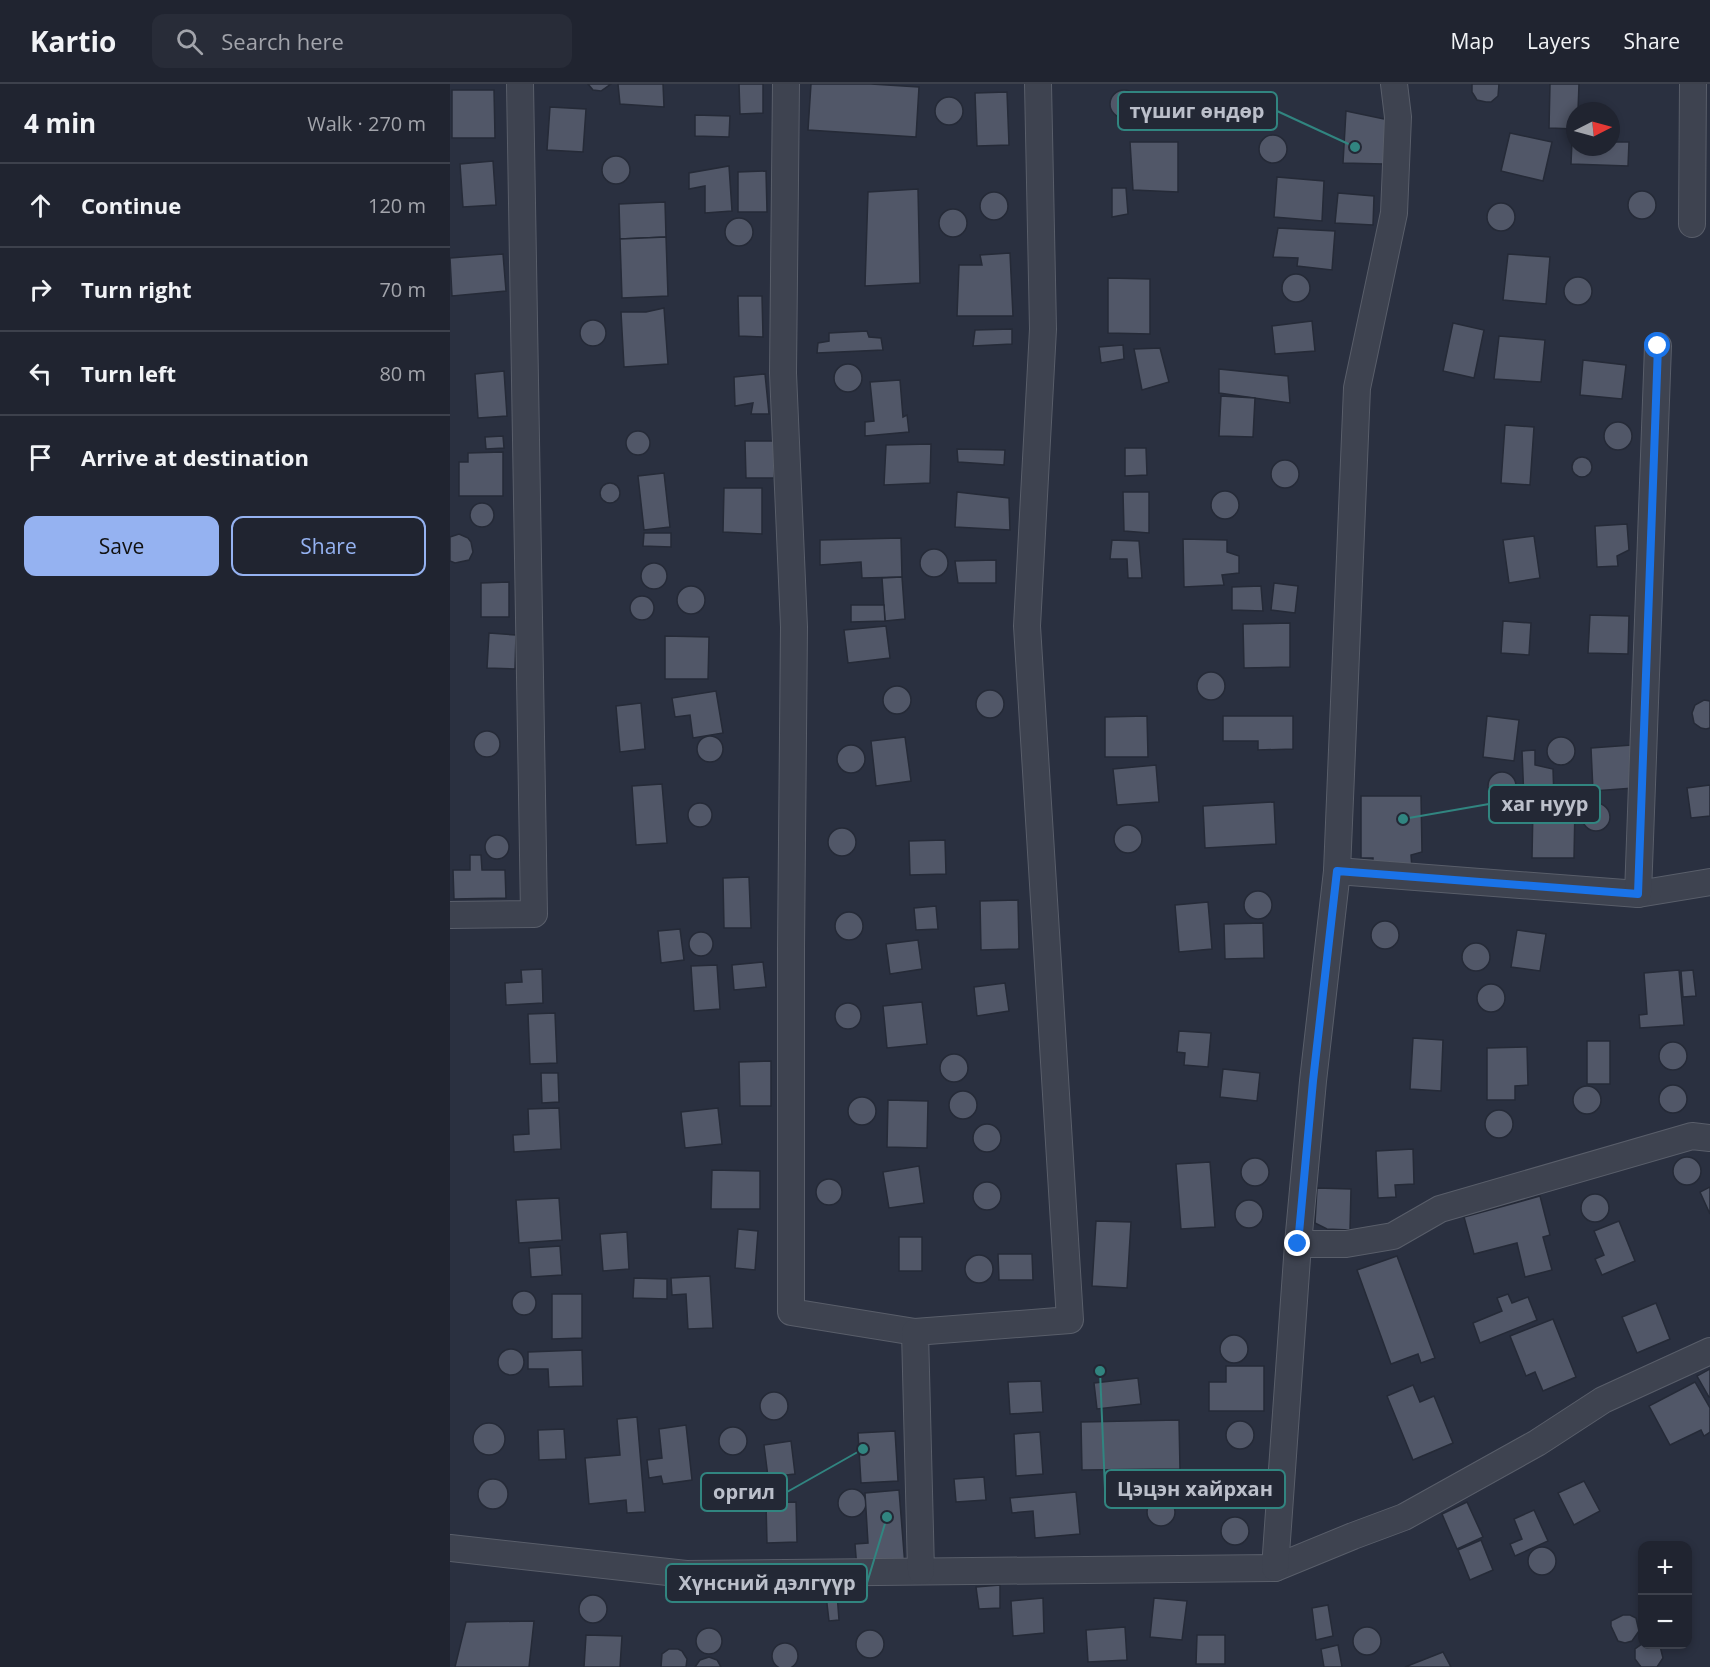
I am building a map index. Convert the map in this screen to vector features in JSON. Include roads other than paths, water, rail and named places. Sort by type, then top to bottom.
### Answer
[{"type":"street","points":[[450,915],[534,914],[520,84]]},
{"type":"street","points":[[786,84],[783,373],[794,627],[791,1312],[915,1332],[1070,1320],[1027,626],[1043,329],[1038,84]]},
{"type":"street","points":[[1275,1568],[1298,1244],[1313,1081],[1337,871],[1357,388],[1394,213],[1398,117],[1394,84]]},
{"type":"street","points":[[1692,224],[1693,84]]},
{"type":"street","points":[[1638,894],[1658,346]]},
{"type":"street","points":[[1337,871],[1638,894],[1710,882]]},
{"type":"street","points":[[1298,1244],[1346,1244],[1393,1236],[1440,1209],[1692,1136],[1710,1138]]},
{"type":"street","points":[[915,1332],[921,1571]]},
{"type":"street","points":[[450,1548],[686,1575],[1275,1568],[1404,1517],[1537,1443],[1603,1400],[1710,1351]]},
{"type":"place","name":"түшиг өндөр","points":[[1355,147]]},
{"type":"place","name":"хаг нуур","points":[[1403,819]]},
{"type":"place","name":"Цэцэн хайрхан","points":[[1100,1371]]},
{"type":"place","name":"оргил","points":[[863,1449]]},
{"type":"place","name":"Хүнсний дэлгүүр","points":[[887,1517]]}]
